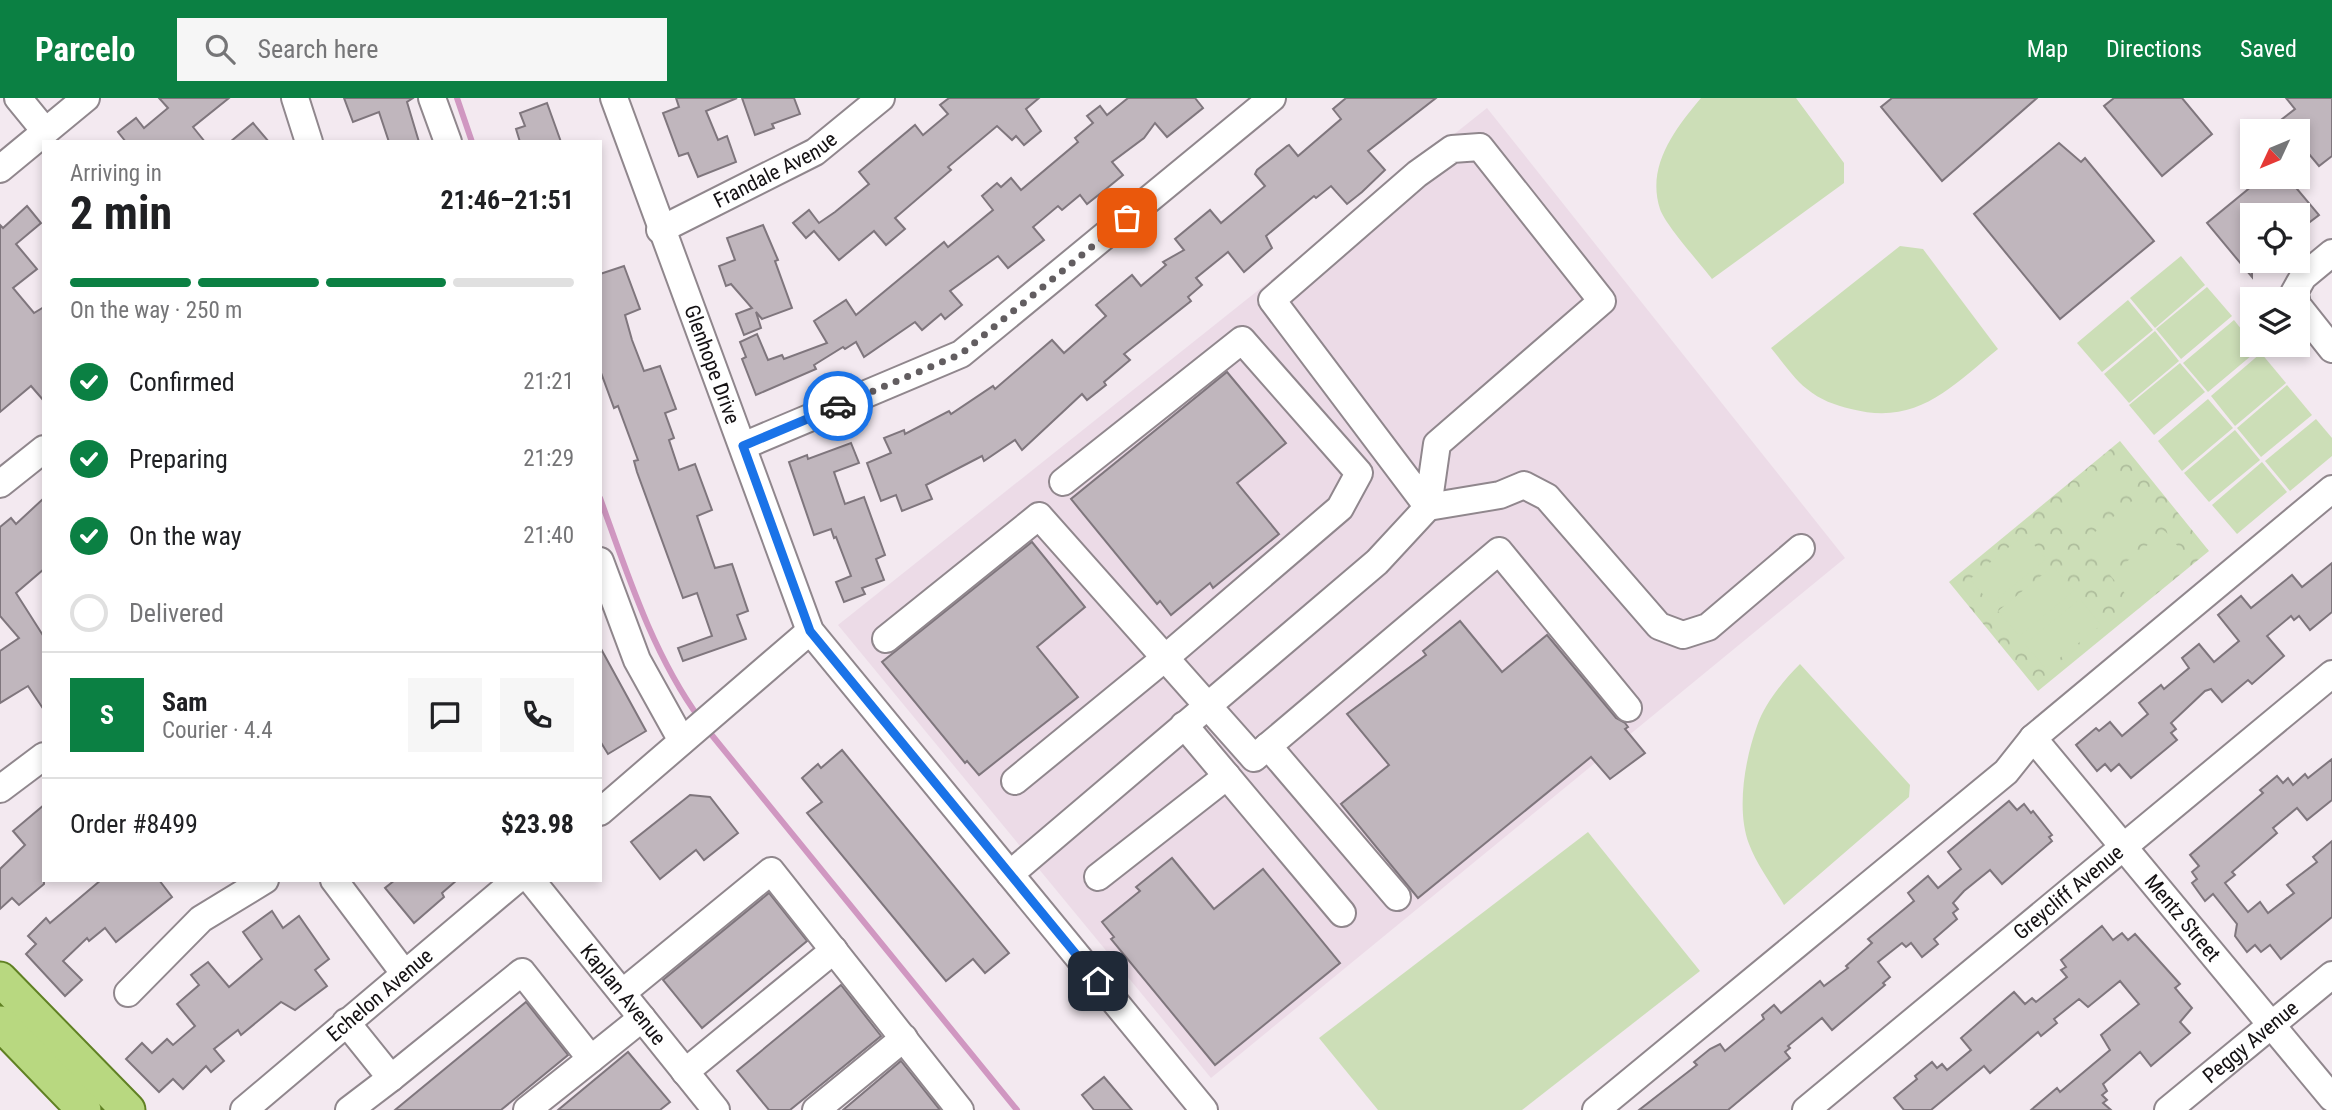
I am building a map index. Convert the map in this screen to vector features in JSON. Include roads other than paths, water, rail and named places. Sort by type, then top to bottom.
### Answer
[{"type":"main road","points":[[0,979],[128,1110]]},
{"type":"main road","points":[[0,1023],[84,1110]]},
{"type":"street","points":[[18,98],[45,131]]},
{"type":"street","points":[[0,169],[86,98]]},
{"type":"street","points":[[295,98],[308,140]]},
{"type":"street","points":[[432,98],[447,140]]},
{"type":"street","name":"Glenhope Drive","points":[[614,98],[660,230],[810,631],[1204,1110]]},
{"type":"street","name":"Frandale Avenue","points":[[660,230],[815,152],[881,98]]},
{"type":"street","points":[[743,446],[961,354],[1272,98]]},
{"type":"street","points":[[1010,873],[1377,562],[1428,508],[1437,444],[1602,301],[1480,147],[1452,149],[1417,174],[1272,300],[1428,508]]},
{"type":"street","points":[[2297,287],[2303,277],[2332,253]]},
{"type":"street","points":[[2310,321],[2332,349]]},
{"type":"street","points":[[1015,781],[1165,658],[1340,508],[1359,473],[1242,340],[1063,482]]},
{"type":"street","points":[[0,484],[42,451]]},
{"type":"street","points":[[1428,508],[1500,495],[1524,485],[1547,497],[1659,626],[1684,635],[1708,627],[1801,548]]},
{"type":"street","points":[[1596,1110],[2006,772],[2034,738],[2332,489]]},
{"type":"street","points":[[886,639],[1039,516],[1254,758],[1499,551],[1628,708]]},
{"type":"street","points":[[602,566],[637,660],[697,729]]},
{"type":"street","points":[[602,810],[810,631]]},
{"type":"street","name":"Greycliff Avenue","points":[[1806,1110],[2332,674]]},
{"type":"street","points":[[1184,725],[1342,913]]},
{"type":"street","name":"Mentz Street","points":[[2034,738],[2332,1098]]},
{"type":"street","points":[[1268,746],[1397,897]]},
{"type":"street","points":[[0,789],[42,757]]},
{"type":"street","points":[[1098,877],[1227,776]]},
{"type":"street","points":[[622,993],[771,871],[960,1110]]},
{"type":"street","points":[[128,993],[201,919],[262,882]]},
{"type":"street","points":[[336,882],[404,973]]},
{"type":"street","name":"Echelon Avenue","points":[[244,1110],[514,882]]},
{"type":"street","name":"Kaplan Avenue","points":[[533,882],[685,1072],[709,1108]]},
{"type":"street","points":[[685,1072],[834,950]]},
{"type":"street","points":[[349,1110],[522,972],[591,1059]]},
{"type":"street","name":"Peggy Avenue","points":[[2168,1110],[2332,975]]},
{"type":"street","points":[[527,1110],[642,1018]]},
{"type":"street","points":[[346,1022],[390,1078]]},
{"type":"street","points":[[816,1110],[904,1038]]},
{"type":"waterway","points":[[457,98],[471,140]]},
{"type":"waterway","points":[[602,504],[642,613],[668,668],[700,719]]},
{"type":"waterway","points":[[706,728],[1017,1110]]}]
